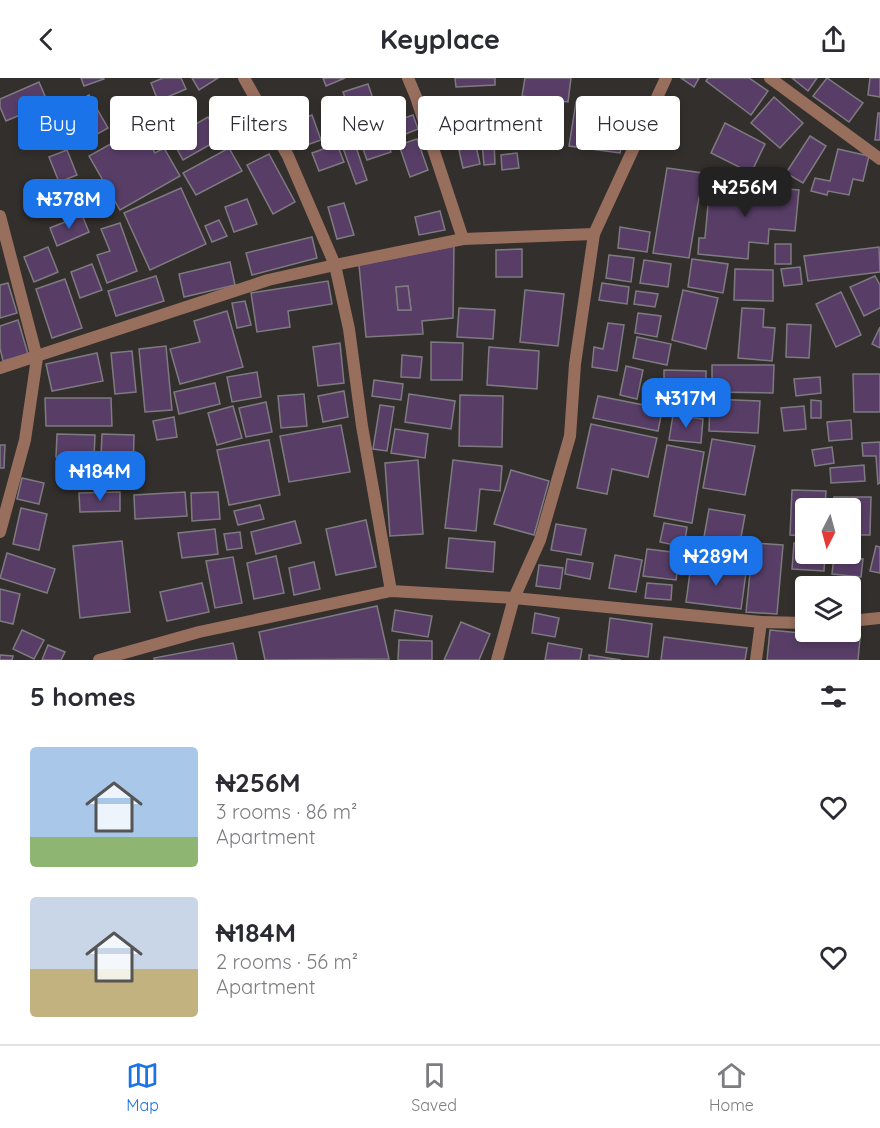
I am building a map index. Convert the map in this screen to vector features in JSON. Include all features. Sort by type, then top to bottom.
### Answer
[{"type":"street","points":[[244,78],[288,156],[335,265],[350,329],[362,426],[391,591]]},
{"type":"street","points":[[408,78],[463,239]]},
{"type":"street","points":[[497,660],[514,598],[540,540],[570,436],[575,364],[594,234],[666,78]]},
{"type":"street","points":[[770,78],[880,159]]},
{"type":"street","points":[[0,216],[37,358],[25,440],[0,532]]},
{"type":"street","points":[[0,368],[37,358],[268,280],[463,239],[594,234]]},
{"type":"street","points":[[99,660],[199,632],[391,591],[514,598],[761,622],[795,623]]},
{"type":"street","points":[[861,620],[880,618]]},
{"type":"street","points":[[756,660],[761,622]]},
{"type":"building","points":[[81,78],[104,78],[104,79],[84,86]]},
{"type":"building","points":[[163,78],[181,78],[186,89],[170,96],[156,96],[151,83]]},
{"type":"building","points":[[192,78],[218,78],[199,90]]},
{"type":"building","points":[[323,78],[345,78],[326,86]]},
{"type":"building","points":[[455,78],[495,78],[495,85],[456,87]]},
{"type":"building","points":[[525,78],[571,78],[568,102],[564,101],[564,96],[522,96]]},
{"type":"building","points":[[681,78],[699,78],[694,87]]},
{"type":"building","points":[[708,78],[749,78],[768,91],[751,115],[706,81]]},
{"type":"building","points":[[792,78],[817,78],[808,91]]},
{"type":"building","points":[[827,78],[863,103],[849,122],[813,96]]},
{"type":"building","points":[[870,78],[880,78],[880,97],[868,95]]},
{"type":"building","points":[[39,82],[45,96],[18,96],[18,116],[6,121],[0,107],[0,99]]},
{"type":"building","points":[[368,84],[372,96],[344,96],[343,92]]},
{"type":"building","points":[[774,97],[803,123],[780,148],[751,123]]},
{"type":"building","points":[[576,102],[576,147],[569,146]]},
{"type":"building","points":[[98,111],[108,128],[98,134]]},
{"type":"building","points":[[878,113],[880,113],[880,140],[875,140]]},
{"type":"building","points":[[312,115],[321,140],[309,144],[309,116]]},
{"type":"building","points":[[413,115],[418,129],[406,134],[406,117]]},
{"type":"building","points":[[208,117],[209,145],[183,160],[178,150],[197,150],[197,123]]},
{"type":"building","points":[[725,123],[765,144],[751,173],[711,153]]},
{"type":"building","points":[[810,136],[826,146],[803,183],[786,173]]},
{"type":"building","points":[[417,139],[418,150],[421,150],[428,170],[410,177],[401,150],[406,150],[406,143]]},
{"type":"building","points":[[110,144],[110,150],[153,150],[155,153],[165,150],[180,176],[120,210],[89,156]]},
{"type":"building","points":[[838,149],[869,156],[863,181],[853,179],[849,195],[828,191],[827,195],[811,191],[815,178],[830,181]]},
{"type":"building","points":[[67,150],[77,175],[59,182],[49,157]]},
{"type":"building","points":[[225,150],[230,150],[242,171],[196,195],[183,173]]},
{"type":"building","points":[[321,150],[339,150],[344,162],[319,171],[312,153]]},
{"type":"building","points":[[344,150],[357,150],[367,180],[356,184]]},
{"type":"building","points":[[363,150],[390,150],[391,152],[367,160]]},
{"type":"building","points":[[459,150],[477,150],[480,164],[463,168]]},
{"type":"building","points":[[483,150],[494,150],[495,164],[484,165]]},
{"type":"building","points":[[598,150],[621,150],[620,153]]},
{"type":"building","points":[[517,153],[519,168],[502,170],[501,155]]},
{"type":"building","points":[[269,154],[295,202],[273,214],[247,165]]},
{"type":"building","points":[[667,168],[703,173],[689,258],[653,253]]},
{"type":"building","points":[[710,182],[799,190],[795,231],[769,229],[768,244],[749,242],[748,259],[698,254],[699,238],[705,238]]},
{"type":"building","points":[[181,188],[206,244],[150,270],[124,213]]},
{"type":"building","points":[[247,199],[257,224],[234,232],[225,207]]},
{"type":"building","points":[[344,203],[354,235],[337,239],[328,207]]},
{"type":"building","points":[[440,211],[445,230],[419,235],[415,217]]},
{"type":"building","points":[[82,215],[89,232],[57,246],[50,228]]},
{"type":"building","points":[[219,220],[227,236],[212,242],[205,226]]},
{"type":"building","points":[[120,223],[137,271],[107,283],[97,255],[110,251],[101,229]]},
{"type":"building","points":[[620,227],[650,232],[647,252],[618,248]]},
{"type":"building","points":[[312,237],[317,258],[252,275],[246,253]]},
{"type":"building","points":[[775,244],[791,244],[791,264],[775,264]]},
{"type":"building","points":[[454,246],[453,318],[422,321],[423,334],[366,337],[359,265]],"holes":[[[408,286],[411,310],[398,310],[396,287]]]},
{"type":"building","points":[[48,247],[58,272],[34,282],[24,257]]},
{"type":"building","points":[[879,247],[880,272],[808,281],[804,256]]},
{"type":"building","points":[[522,249],[522,277],[496,277],[496,250]]},
{"type":"building","points":[[609,255],[634,258],[631,282],[606,278]]},
{"type":"building","points":[[692,259],[728,264],[723,293],[688,287]]},
{"type":"building","points":[[644,260],[671,264],[668,287],[640,283]]},
{"type":"building","points":[[230,262],[235,285],[184,297],[179,274]]},
{"type":"building","points":[[92,264],[102,290],[80,298],[71,272]]},
{"type":"building","points":[[800,267],[802,284],[784,286],[781,269]]},
{"type":"building","points":[[735,269],[773,270],[773,301],[734,300]]},
{"type":"building","points":[[156,276],[164,301],[116,316],[108,291]]},
{"type":"building","points":[[875,276],[880,285],[880,308],[864,316],[850,287]]},
{"type":"building","points":[[65,279],[82,328],[52,338],[36,289]]},
{"type":"building","points":[[328,281],[332,304],[288,311],[290,327],[257,332],[251,293]]},
{"type":"building","points":[[8,283],[17,313],[0,318],[0,285]]},
{"type":"building","points":[[602,283],[629,287],[627,304],[599,300]]},
{"type":"building","points":[[408,286],[411,310],[398,310],[396,287]]},
{"type":"building","points":[[525,290],[564,294],[558,346],[520,342]]},
{"type":"building","points":[[683,290],[718,298],[706,349],[672,340]]},
{"type":"building","points":[[636,291],[658,294],[655,307],[634,304]]},
{"type":"building","points":[[841,292],[861,335],[836,347],[816,304]]},
{"type":"building","points":[[245,301],[251,325],[237,328],[232,303]]},
{"type":"building","points":[[459,308],[495,310],[493,339],[457,337]]},
{"type":"building","points":[[742,308],[764,309],[763,327],[775,328],[772,361],[738,358]]},
{"type":"building","points":[[227,311],[243,367],[180,384],[170,349],[200,342],[194,321]]},
{"type":"building","points":[[638,313],[661,316],[657,337],[635,333]]},
{"type":"building","points":[[18,320],[28,354],[3,361],[0,348],[0,326]]},
{"type":"building","points":[[608,323],[624,325],[617,371],[592,367],[594,347],[603,349]]},
{"type":"building","points":[[787,324],[811,325],[809,358],[786,357]]},
{"type":"building","points":[[880,327],[880,348],[872,344]]},
{"type":"building","points":[[637,337],[671,344],[667,365],[633,358]]},
{"type":"building","points":[[431,342],[463,343],[462,380],[431,380]]},
{"type":"building","points":[[340,343],[344,383],[318,386],[313,347]]},
{"type":"building","points":[[166,346],[172,410],[145,412],[139,349]]},
{"type":"building","points":[[489,347],[539,351],[537,389],[487,385]]},
{"type":"building","points":[[132,351],[136,392],[115,394],[111,353]]},
{"type":"building","points":[[97,353],[103,381],[52,391],[46,364]]},
{"type":"building","points":[[402,355],[422,357],[420,378],[401,377]]},
{"type":"building","points":[[712,365],[774,365],[773,393],[712,392]]},
{"type":"building","points":[[626,366],[643,370],[637,399],[620,395]]},
{"type":"building","points":[[664,370],[706,371],[706,390],[664,389]]},
{"type":"building","points":[[257,372],[261,397],[232,402],[227,377]]},
{"type":"building","points":[[853,374],[880,374],[880,412],[854,412]]},
{"type":"building","points":[[820,377],[821,393],[796,396],[794,379]]},
{"type":"building","points":[[374,380],[403,384],[401,400],[372,396]]},
{"type":"building","points":[[215,383],[220,404],[179,414],[174,392]]},
{"type":"building","points":[[344,391],[348,417],[323,422],[318,396]]},
{"type":"building","points":[[647,392],[665,396],[658,431],[593,418],[598,396],[644,405]]},
{"type":"building","points":[[304,394],[307,426],[281,428],[278,396]]},
{"type":"building","points":[[409,394],[455,401],[451,429],[405,422]]},
{"type":"building","points":[[460,395],[503,396],[502,447],[459,446]]},
{"type":"building","points":[[684,395],[704,397],[703,411],[682,409]]},
{"type":"building","points":[[45,398],[111,398],[112,426],[46,426]]},
{"type":"building","points":[[710,399],[760,401],[758,433],[709,431]]},
{"type":"building","points":[[811,400],[821,401],[821,418],[811,418]]},
{"type":"building","points":[[266,402],[272,432],[246,437],[239,408]]},
{"type":"building","points":[[380,405],[394,407],[387,451],[373,449]]},
{"type":"building","points":[[233,406],[242,438],[217,445],[208,413]]},
{"type":"building","points":[[804,406],[806,429],[784,431],[781,408]]},
{"type":"building","points":[[673,415],[703,419],[701,443],[669,440]]},
{"type":"building","points":[[174,417],[177,437],[157,440],[153,421]]},
{"type":"building","points":[[851,420],[852,439],[829,441],[827,422]]},
{"type":"building","points":[[591,424],[657,438],[648,477],[612,469],[607,494],[577,488]]},
{"type":"building","points":[[341,425],[350,472],[289,482],[280,436]]},
{"type":"building","points":[[395,429],[428,434],[425,458],[391,453]]},
{"type":"building","points":[[57,434],[95,435],[94,458],[56,457]]},
{"type":"building","points":[[102,434],[134,435],[133,478],[100,477]]},
{"type":"building","points":[[712,439],[755,446],[745,495],[703,488]]},
{"type":"building","points":[[269,440],[280,495],[229,505],[217,450]]},
{"type":"building","points":[[880,442],[880,483],[878,484],[876,456],[863,456],[862,443]]},
{"type":"building","points":[[0,445],[5,445],[4,468],[0,468]]},
{"type":"building","points":[[667,445],[704,452],[692,523],[654,516]]},
{"type":"building","points":[[832,447],[834,463],[815,466],[812,450]]},
{"type":"building","points":[[418,460],[423,534],[390,536],[385,463]]},
{"type":"building","points":[[453,460],[502,466],[500,491],[480,489],[476,531],[445,528]]},
{"type":"building","points":[[59,464],[92,465],[91,485],[58,484]]},
{"type":"building","points":[[864,465],[865,481],[831,483],[830,468]]},
{"type":"building","points":[[511,470],[549,481],[534,535],[494,524]]},
{"type":"building","points":[[22,478],[44,483],[39,504],[17,499]]},
{"type":"building","points":[[792,490],[826,491],[826,498],[795,498],[795,535],[790,535]]},
{"type":"building","points":[[120,492],[120,511],[80,512],[79,493]]},
{"type":"building","points":[[185,492],[187,516],[135,519],[134,495]]},
{"type":"building","points":[[218,492],[220,519],[192,521],[191,493]]},
{"type":"building","points":[[871,497],[870,535],[861,535],[861,498],[834,498]]},
{"type":"building","points":[[260,505],[264,519],[238,525],[234,511]]},
{"type":"building","points":[[21,508],[47,514],[39,550],[13,544]]},
{"type":"building","points":[[709,509],[745,515],[738,554],[702,548]]},
{"type":"building","points":[[366,520],[376,567],[336,575],[326,529]]},
{"type":"building","points":[[295,521],[301,543],[256,554],[251,532]]},
{"type":"building","points":[[664,523],[687,527],[684,547],[660,542]]},
{"type":"building","points":[[556,524],[586,529],[581,555],[551,550]]},
{"type":"building","points":[[215,529],[218,554],[182,558],[178,533]]},
{"type":"building","points":[[240,532],[242,548],[227,550],[224,534]]},
{"type":"building","points":[[449,538],[495,542],[493,572],[446,568]]},
{"type":"building","points":[[122,541],[130,612],[80,618],[73,546]]},
{"type":"building","points":[[753,543],[783,545],[777,614],[746,612]]},
{"type":"building","points":[[794,543],[795,564],[824,564],[824,571],[792,569]]},
{"type":"building","points":[[876,546],[880,547],[880,573],[870,571]]},
{"type":"building","points":[[647,549],[680,553],[676,580],[643,576]]},
{"type":"building","points":[[7,553],[55,569],[47,593],[0,578]]},
{"type":"building","points":[[615,555],[642,560],[636,592],[609,588]]},
{"type":"building","points":[[276,556],[284,593],[254,599],[247,563]]},
{"type":"building","points":[[233,557],[242,603],[215,608],[206,561]]},
{"type":"building","points":[[567,559],[593,563],[590,579],[565,574]]},
{"type":"building","points":[[861,559],[863,559],[861,577],[832,574],[833,564],[861,564]]},
{"type":"building","points":[[314,562],[320,589],[294,595],[289,568]]},
{"type":"building","points":[[539,565],[563,568],[560,589],[536,586]]},
{"type":"building","points":[[691,565],[746,573],[741,609],[686,602]]},
{"type":"building","points":[[202,583],[209,612],[167,621],[160,592]]},
{"type":"building","points":[[647,583],[672,585],[671,600],[645,598]]},
{"type":"building","points":[[0,589],[20,594],[13,624],[0,621]]},
{"type":"building","points":[[377,606],[389,659],[265,660],[259,632]]},
{"type":"building","points":[[395,610],[432,616],[428,637],[392,631]]},
{"type":"building","points":[[535,613],[559,618],[555,637],[532,633]]},
{"type":"building","points":[[610,618],[652,624],[648,657],[606,652]]},
{"type":"building","points":[[461,622],[490,634],[479,660],[444,660]]},
{"type":"building","points":[[22,630],[44,640],[34,659],[13,649]]},
{"type":"building","points":[[770,630],[795,632],[795,642],[860,642],[858,660],[767,660]]},
{"type":"building","points":[[664,637],[747,648],[745,660],[661,660]]},
{"type":"building","points":[[399,640],[432,641],[432,660],[398,660]]},
{"type":"building","points":[[233,643],[237,660],[154,660],[154,658]]},
{"type":"building","points":[[548,643],[582,649],[580,660],[545,660]]},
{"type":"building","points":[[48,645],[65,652],[61,660],[42,660]]},
{"type":"building","points":[[0,655],[13,656],[12,660],[0,660]]},
{"type":"building","points":[[589,655],[621,660],[589,660]]}]
